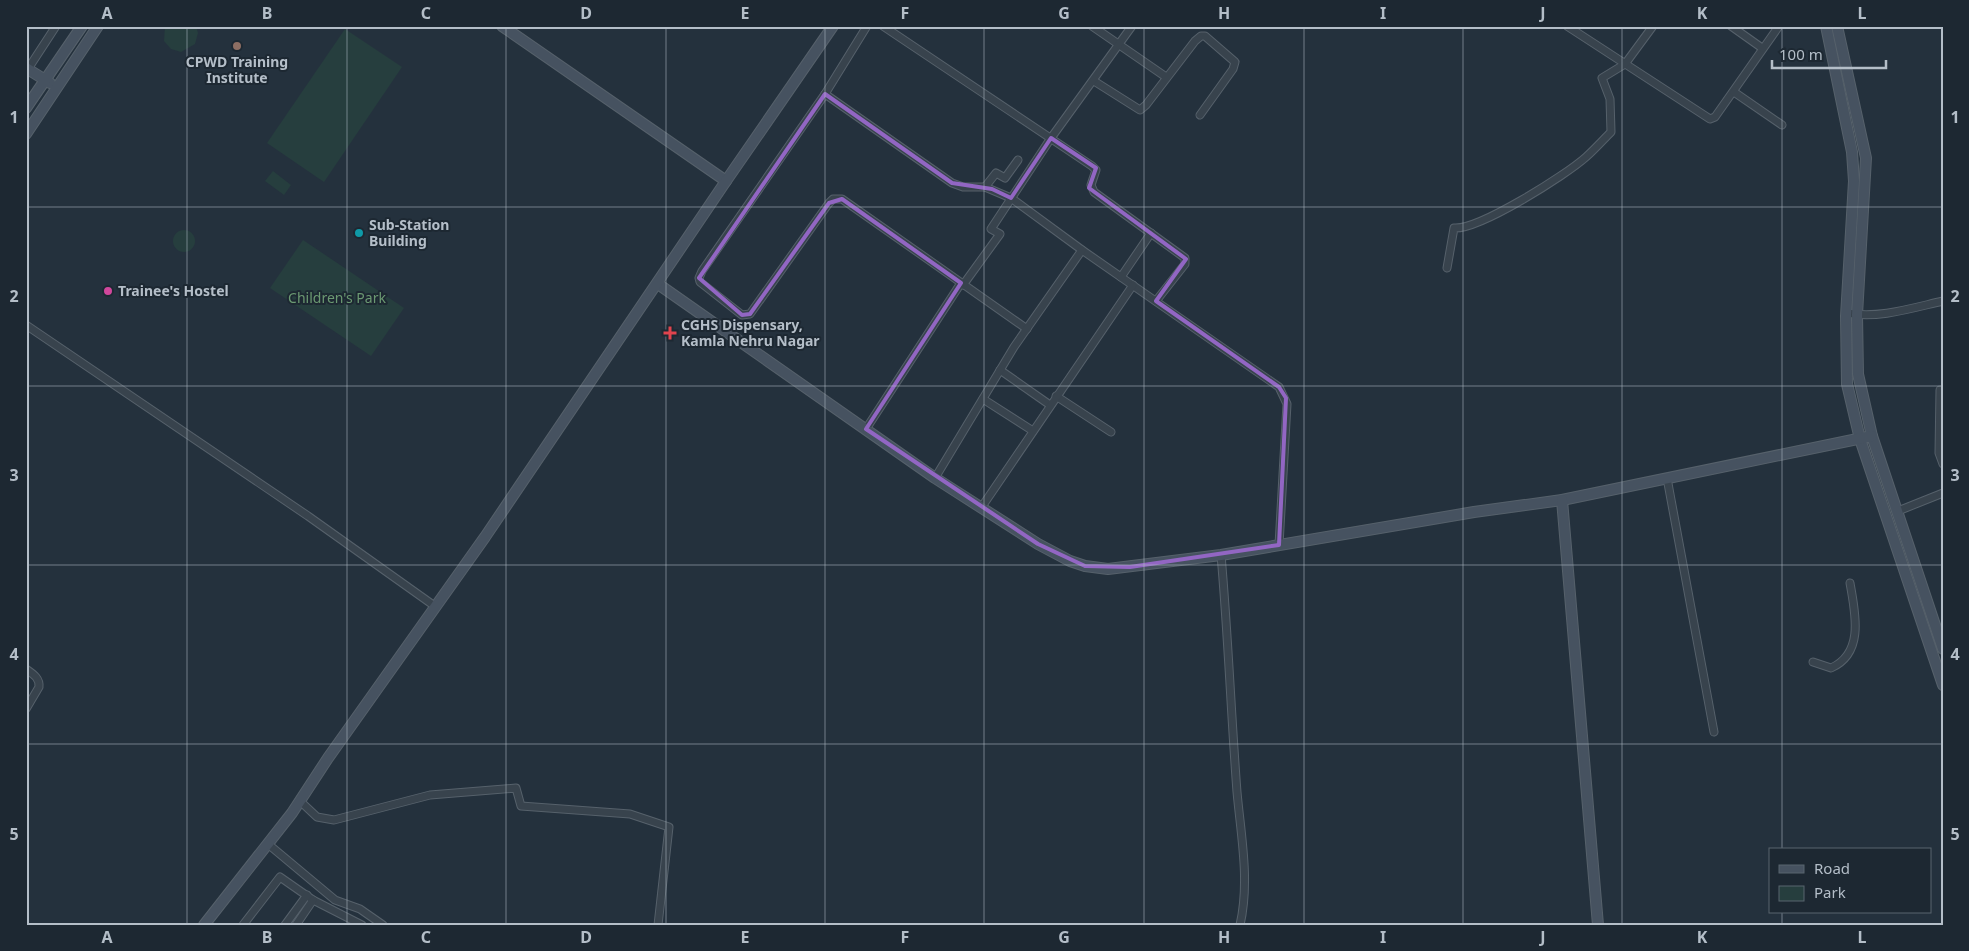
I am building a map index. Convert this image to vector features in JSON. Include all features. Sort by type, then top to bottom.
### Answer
[{"type":"street","points":[[56,26],[27,70],[57,87]]},
{"type":"street","points":[[26,108],[82,26]]},
{"type":"street","points":[[26,134],[98,26]]},
{"type":"street","points":[[502,26],[726,181]]},
{"type":"street","points":[[204,925],[300,801],[436,607],[833,26]]},
{"type":"street","points":[[867,26],[824,94],[702,271],[699,278],[700,282],[742,314],[750,314],[829,203],[838,198],[1027,329]]},
{"type":"street","points":[[883,26],[1096,168],[1091,185],[1094,192],[1186,259],[1185,264],[1156,301]]},
{"type":"street","points":[[1092,26],[1166,76]]},
{"type":"street","points":[[866,429],[962,284],[1000,234],[991,229],[1011,198],[1051,138],[1132,26]]},
{"type":"street","points":[[1567,26],[1710,120],[1715,117],[1734,92],[1762,48],[1779,26]]},
{"type":"street","points":[[1447,268],[1454,228],[1463,229],[1491,218],[1585,158],[1611,132],[1610,99],[1602,78],[1625,64],[1653,26]]},
{"type":"street","points":[[1731,26],[1762,48]]},
{"type":"street","points":[[1826,26],[1852,152],[1854,181],[1852,314],[1858,374],[1872,436],[1943,649]]},
{"type":"street","points":[[1836,26],[1866,158],[1847,384],[1860,440],[1943,686]]},
{"type":"street","points":[[1094,81],[1132,107],[1140,110],[1146,105],[1166,76],[1201,36],[1208,37],[1233,58],[1233,68],[1200,115]]},
{"type":"street","points":[[1734,92],[1782,125]]},
{"type":"street","points":[[824,94],[952,183],[963,187],[985,187],[1011,198],[1283,392],[1287,404],[1279,545]]},
{"type":"street","points":[[985,187],[996,173],[1005,178],[1018,160]]},
{"type":"street","points":[[1121,277],[1151,233]]},
{"type":"street","points":[[935,478],[1000,370],[1082,250]]},
{"type":"street","points":[[658,284],[935,478],[981,508],[1038,544],[1070,561],[1085,566],[1108,569],[1221,555],[1474,512],[1562,500],[1872,436]]},
{"type":"street","points":[[981,508],[1132,285]]},
{"type":"street","points":[[1852,314],[1897,312],[1943,301]]},
{"type":"street","points":[[26,325],[308,516],[436,607]]},
{"type":"street","points":[[1000,370],[1050,405]]},
{"type":"street","points":[[1943,390],[1940,390],[1939,453],[1943,464]]},
{"type":"street","points":[[1056,396],[1111,432]]},
{"type":"street","points":[[983,399],[1033,431]]},
{"type":"street","points":[[1667,478],[1714,732]]},
{"type":"street","points":[[1898,511],[1943,493]]},
{"type":"street","points":[[1562,500],[1598,925]]},
{"type":"street","points":[[1221,555],[1237,792],[1243,851],[1244,892],[1240,925]]},
{"type":"street","points":[[1813,662],[1832,668],[1841,664],[1849,655],[1856,637],[1856,616],[1850,583]]},
{"type":"street","points":[[26,669],[38,678],[40,683],[26,709]]},
{"type":"street","points":[[300,801],[316,816],[334,820],[430,795],[516,788],[521,806],[630,814],[669,827],[658,925]]},
{"type":"street","points":[[268,844],[335,900],[360,909],[383,925]]},
{"type":"street","points":[[254,925],[245,922],[280,877],[352,922],[362,925]]},
{"type":"street","points":[[285,925],[310,897]]},
{"type":"street","points":[[296,925],[310,897]]},
{"type":"highlighted area","points":[[825,94],[952,183],[992,189],[1011,198],[1051,138],[1096,168],[1089,188],[1186,259],[1156,301],[1279,387],[1286,398],[1279,545],[1130,567],[1085,566],[1038,544],[866,429],[961,283],[842,199],[829,203],[750,314],[742,315],[699,278]]},
{"type":"green space","points":[[165,26],[196,26],[198,33],[195,44],[181,52],[171,49],[164,41]]},
{"type":"green space","points":[[345,29],[402,67],[324,182],[267,143]]},
{"type":"green space","points":[[273,171],[291,185],[284,195],[265,181]]},
{"type":"green space","points":[[184,230],[192,233],[195,241],[192,249],[184,252],[176,249],[173,241],[176,233]]},
{"type":"green space","name":"Children's Park","points":[[303,240],[404,308],[371,356],[270,288]]},
{"type":"place","name":"CPWD Training Institute","points":[[237,46]]},
{"type":"place","name":"Sub-Station Building","points":[[359,233]]},
{"type":"place","name":"Trainee's Hostel","points":[[108,291]]},
{"type":"place","name":"CGHS Dispensary, Kamla Nehru Nagar","points":[[670,333]]}]
